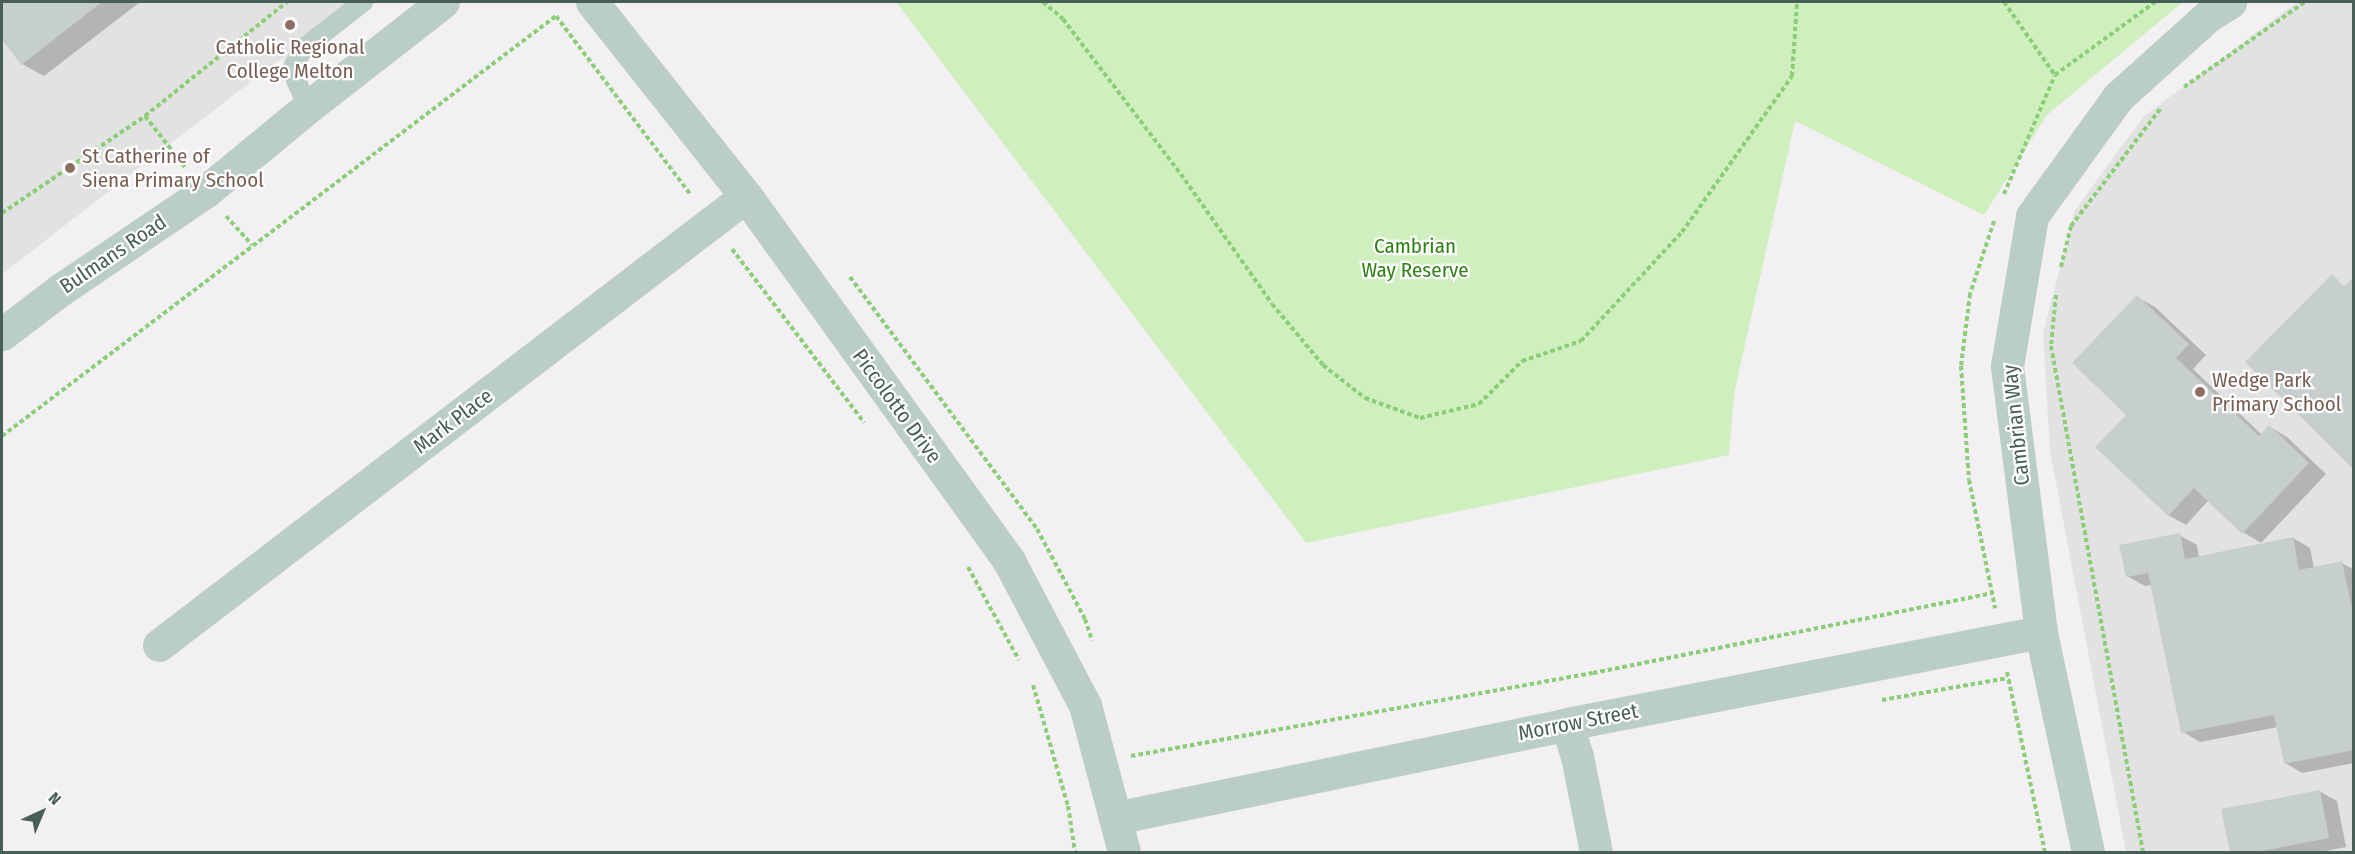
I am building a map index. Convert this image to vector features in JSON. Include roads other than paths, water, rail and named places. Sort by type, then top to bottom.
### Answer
[{"type":"street","name":"Bulmans Road","points":[[2,334],[60,290],[205,192],[308,107],[443,2]]},
{"type":"street","name":"Cambrian Way","points":[[2088,852],[2041,632],[2007,366],[2032,216],[2118,97],[2208,16],[2230,2]]},
{"type":"street","name":"Piccolotto Drive","points":[[577,6],[746,196],[1009,561],[1085,705],[1124,852]]},
{"type":"street","name":"Mark Place","points":[[159,645],[746,196]]},
{"type":"street","name":"Morrow Street","points":[[1115,818],[1567,724],[2041,632]]},
{"type":"street","points":[[1567,724],[1577,756],[1596,852]]},
{"type":"lane","points":[[308,107],[296,80],[294,65],[304,48],[363,2]]},
{"type":"place","name":"Catholic Regional College Melton","points":[[290,25]]},
{"type":"place","name":"St Catherine of Siena Primary School","points":[[70,168]]},
{"type":"place","name":"Wedge Park Primary School","points":[[2200,392]]},
{"type":"park label","name":"Cambrian Way Reserve","points":[[1415,258]]}]
